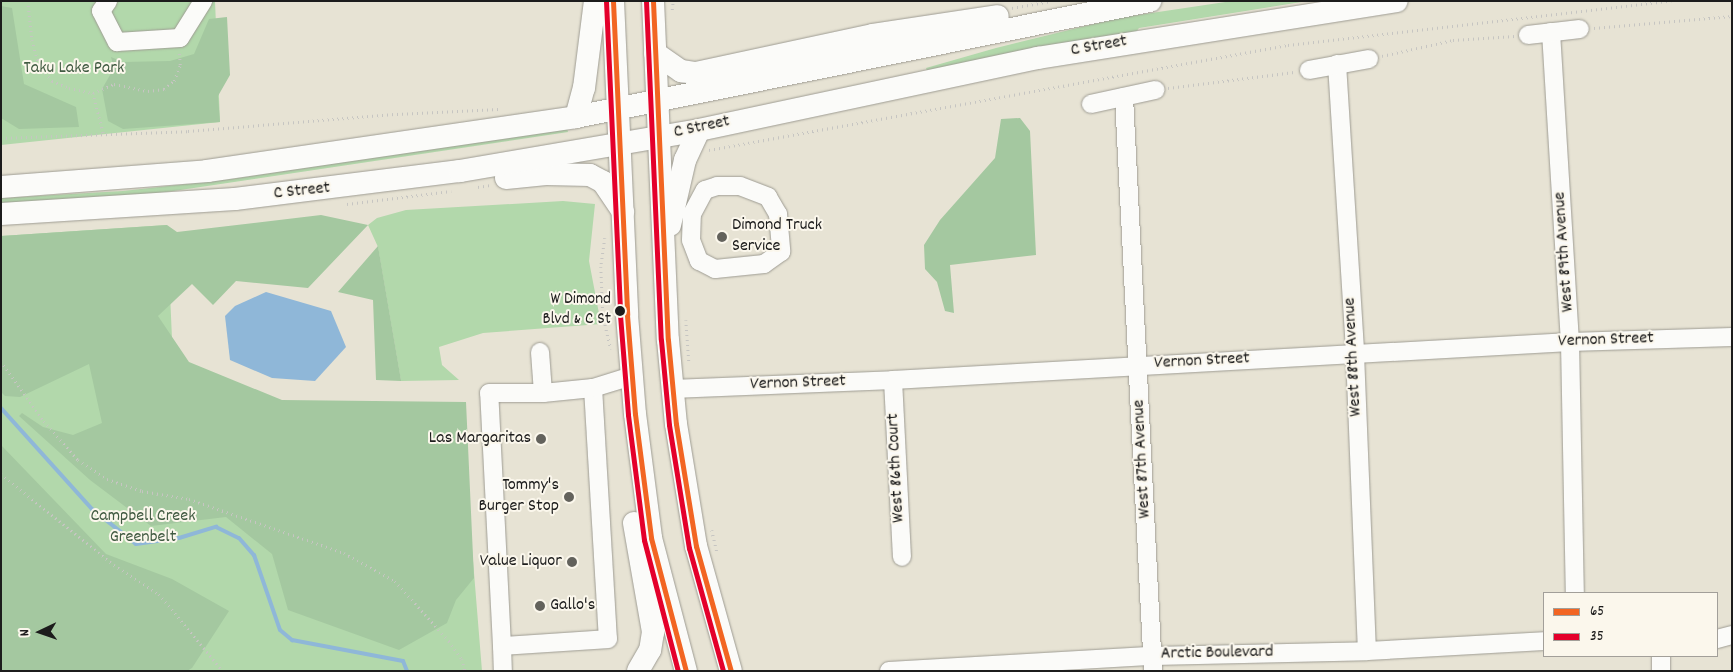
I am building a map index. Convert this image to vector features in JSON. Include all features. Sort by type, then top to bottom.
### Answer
[{"type":"main road","points":[[576,117],[585,81],[595,1]]},
{"type":"main road","points":[[613,1],[623,212],[623,378],[635,414],[651,538],[686,671]]},
{"type":"main road","points":[[653,1],[664,242],[681,388],[696,546],[731,671]]},
{"type":"main road","name":"C Street","points":[[1,187],[207,171],[576,117],[1150,1]]},
{"type":"main road","name":"C Street","points":[[1,214],[204,201],[310,191],[460,172],[658,137],[702,141],[1038,58],[1397,1]]},
{"type":"main road","points":[[655,53],[681,72],[696,73],[873,35],[985,17],[1091,12]]},
{"type":"main road","points":[[664,242],[673,217],[685,160],[702,141]]},
{"type":"main road","points":[[310,191],[364,197],[526,176],[584,174],[603,182],[623,212]]},
{"type":"main road","points":[[635,414],[634,526],[653,632],[650,650],[638,671]]},
{"type":"street","points":[[108,1],[102,11],[117,42],[180,38],[203,1]]},
{"type":"street","points":[[1528,35],[1580,29]]},
{"type":"street","name":"West 89th Avenue","points":[[1551,32],[1570,342],[1575,592]]},
{"type":"street","points":[[1309,70],[1369,59]]},
{"type":"street","name":"West 88th Avenue","points":[[1337,64],[1355,354],[1367,650]]},
{"type":"street","points":[[1091,104],[1154,90]]},
{"type":"street","name":"West 87th Avenue","points":[[1124,98],[1153,663]]},
{"type":"street","points":[[717,186],[740,186],[768,197],[778,214],[781,252],[764,264],[715,269],[699,261],[691,240],[692,214],[705,190],[717,186]]},
{"type":"street","points":[[664,242],[691,240]]},
{"type":"street","name":"Vernon Street","points":[[681,388],[893,380],[1570,342],[1732,337]]},
{"type":"street","points":[[540,352],[543,394]]},
{"type":"street","points":[[503,671],[489,393],[543,394],[592,388],[623,378]]},
{"type":"street","name":"West 86th Court","points":[[893,380],[902,556]]},
{"type":"street","points":[[502,646],[608,639],[592,388]]},
{"type":"street","points":[[1718,639],[1732,636]]},
{"type":"street","name":"Arctic Boulevard","points":[[890,671],[1153,663],[1543,641]]},
{"type":"street","points":[[1661,657],[1661,671]]},
{"type":"path","points":[[28,1],[32,40],[39,65],[52,82],[93,93],[114,84],[148,91],[164,89],[174,81],[180,65],[180,38]]},
{"type":"path","points":[[702,141],[1288,45],[1671,1]]},
{"type":"path","points":[[1580,29],[1732,16]]},
{"type":"path","points":[[1369,59],[1453,40],[1528,35]]},
{"type":"path","points":[[1154,90],[1309,70]]},
{"type":"path","points":[[93,93],[104,135]]},
{"type":"path","points":[[1,138],[104,135],[507,108]]},
{"type":"path","points":[[606,233],[601,267],[603,315],[623,378]]},
{"type":"path","points":[[681,388],[686,312]]},
{"type":"path","points":[[1,361],[44,421],[78,460],[106,479],[142,491],[189,499],[344,553],[395,581],[449,641],[462,659],[465,671]]},
{"type":"path","points":[[1,474],[86,544],[159,594],[223,671]]},
{"type":"path","points":[[710,522],[719,558]]},
{"type":"green space","name":"Taku Lake Park","points":[[1,1],[215,1],[220,122],[1,145]]},
{"type":"green space","points":[[1232,1],[1308,1],[1139,28],[1136,32],[927,71],[926,68],[996,48],[1118,18]]},
{"type":"green space","points":[[1,6],[12,8],[24,84],[76,107],[79,127],[19,129],[1,118]]},
{"type":"green space","points":[[227,17],[230,75],[218,96],[220,122],[123,129],[108,121],[102,89],[114,68],[111,57],[123,62],[170,61],[194,54],[209,19]]},
{"type":"green space","points":[[1020,118],[1030,131],[1036,255],[950,265],[954,313],[945,311],[937,282],[925,269],[924,245],[940,220],[995,158],[1001,119]]},
{"type":"green space","points":[[567,128],[568,132],[160,193],[1,205],[1,198],[123,191],[231,179]]},
{"type":"green space","points":[[563,201],[595,204],[589,261],[601,324],[483,333],[439,347],[442,365],[459,380],[401,381],[378,247],[368,225],[377,218],[406,210]]},
{"type":"green space","points":[[321,215],[368,225],[308,288],[236,281],[213,305],[192,284],[158,316],[189,362],[282,400],[466,402],[474,578],[456,600],[447,623],[399,650],[288,610],[272,554],[226,517],[151,526],[90,480],[19,416],[22,413],[43,427],[73,435],[102,423],[89,364],[20,397],[5,396],[1,392],[1,236],[167,225],[177,232]]},
{"type":"green space","name":"Campbell Creek Greenbelt","points":[[167,225],[174,384],[471,536],[482,671],[1,671],[1,236]]},
{"type":"green space","points":[[378,246],[401,381],[376,380],[373,300],[338,292]]},
{"type":"green space","points":[[1,445],[106,554],[172,579],[229,611],[192,668],[187,671],[1,671]]},
{"type":"water","points":[[266,292],[331,311],[346,347],[315,381],[272,378],[230,360],[225,316],[235,306]]},
{"type":"waterway","points":[[1,408],[92,509],[136,544],[179,538],[216,527],[239,538],[254,555],[280,630],[292,640],[403,661],[407,671]]},
{"type":"transit line","name":"35","points":[[606,1],[620,315],[628,415],[644,540],[678,671]]},
{"type":"transit line","name":"65","points":[[613,1],[627,315],[635,414],[651,538],[686,671]]},
{"type":"transit line","name":"35","points":[[646,1],[661,340],[669,425],[689,548],[723,671]]},
{"type":"transit line","name":"65","points":[[653,1],[668,340],[676,424],[696,546],[731,671]]},
{"type":"place","name":"Dimond Truck Service","points":[[722,237]]},
{"type":"place","name":"W Dimond Blvd & C St","points":[[620,311]]},
{"type":"place","name":"Las Margaritas","points":[[541,439]]},
{"type":"place","name":"Tommy's Burger Stop","points":[[569,497]]},
{"type":"place","name":"Value Liquor","points":[[572,562]]},
{"type":"place","name":"Gallo's","points":[[540,606]]}]
